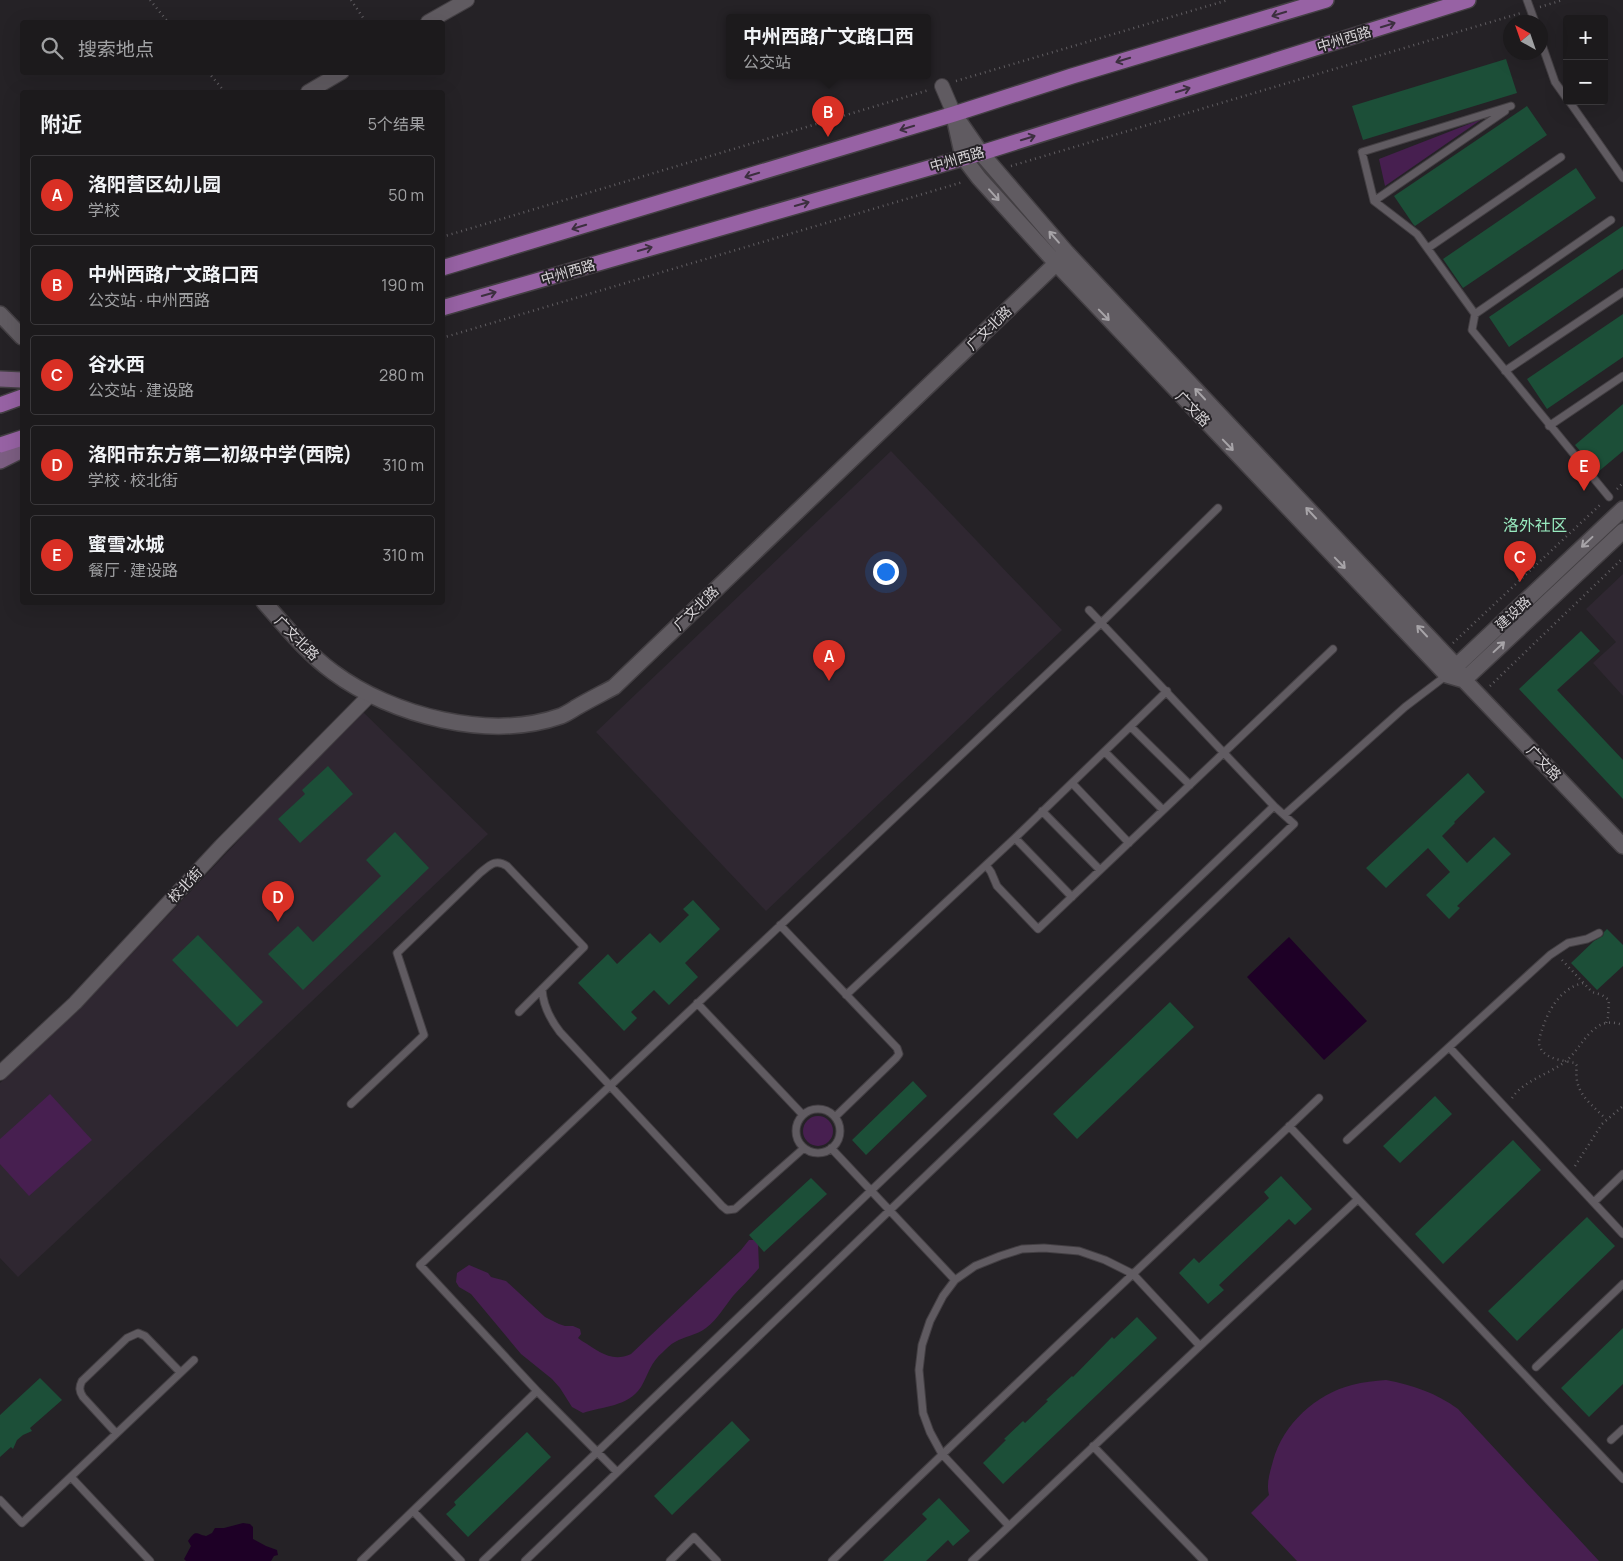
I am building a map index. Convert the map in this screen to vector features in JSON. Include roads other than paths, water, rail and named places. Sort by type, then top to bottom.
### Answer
[{"type":"main road","points":[[445,267],[1326,0]]},
{"type":"main road","name":"中州西路","points":[[445,307],[981,153],[1468,0]]},
{"type":"main road","points":[[0,379],[20,380]]},
{"type":"main road","points":[[0,405],[20,398]]},
{"type":"main road","points":[[0,445],[20,439]]},
{"type":"main road","points":[[0,461],[20,451]]},
{"type":"street","points":[[432,20],[467,0]]},
{"type":"street","points":[[311,90],[337,75]]},
{"type":"street","name":"广文路","points":[[942,86],[954,114],[963,157],[979,178],[1056,264],[1451,671],[1464,680],[1480,696],[1623,846]]},
{"type":"street","name":"广文路","points":[[954,114],[981,153],[1067,253],[1443,653],[1451,671]]},
{"type":"street","name":"广文北路","points":[[267,605],[302,645],[334,673],[370,695],[390,704],[423,716],[458,723],[514,727],[561,716],[614,687],[1067,253]]},
{"type":"street","points":[[0,314],[20,334]]},
{"type":"street","name":"建设路","points":[[1451,671],[1623,509]]},
{"type":"street","name":"建设路","points":[[1464,680],[1623,531]]},
{"type":"street","name":"校北街","points":[[0,1074],[75,1002],[221,846],[370,695]]},
{"type":"lane","points":[[1527,0],[1532,15]]},
{"type":"lane","points":[[1547,60],[1555,82],[1563,93]]},
{"type":"lane","points":[[1572,105],[1623,178]]},
{"type":"lane","points":[[1374,201],[1511,106],[1362,152],[1374,201],[1417,234],[1475,314]]},
{"type":"lane","points":[[1428,248],[1560,157]]},
{"type":"lane","points":[[1609,496],[1549,426],[1472,330],[1475,314],[1611,220]]},
{"type":"lane","points":[[1505,371],[1623,292]]},
{"type":"lane","points":[[1549,426],[1623,376]]},
{"type":"lane","points":[[617,1472],[537,1391],[420,1265],[1101,623],[1218,508]]},
{"type":"lane","points":[[525,1561],[1294,824],[1274,806],[1089,610]]},
{"type":"lane","points":[[986,865],[992,872],[997,886],[1038,929],[1333,649]]},
{"type":"lane","points":[[1284,816],[1405,707],[1451,671]]},
{"type":"lane","points":[[846,995],[1015,838],[1167,691]]},
{"type":"lane","points":[[1131,727],[1190,785]]},
{"type":"lane","points":[[1104,752],[1163,810]]},
{"type":"lane","points":[[1072,783],[1129,842]]},
{"type":"lane","points":[[483,1561],[1274,806]]},
{"type":"lane","points":[[1042,811],[1100,870]]},
{"type":"lane","points":[[1015,838],[1072,897]]},
{"type":"lane","points":[[350,1104],[424,1035],[397,953],[492,863],[498,862],[507,866],[584,947],[519,1012]]},
{"type":"lane","points":[[780,925],[897,1048],[899,1054],[835,1117]]},
{"type":"lane","points":[[1347,1140],[1550,955],[1568,943],[1599,933]]},
{"type":"lane","points":[[542,989],[543,1000],[551,1020],[560,1032],[727,1210],[735,1209],[804,1148]]},
{"type":"lane","points":[[697,1003],[803,1115]]},
{"type":"lane","points":[[1449,1047],[1623,1234]]},
{"type":"lane","points":[[832,1561],[942,1454],[1319,1098]]},
{"type":"lane","points":[[816,1109],[830,1112],[835,1117],[838,1123],[839,1137],[831,1148],[825,1152],[818,1153],[810,1152],[804,1148],[799,1142],[796,1128],[803,1115],[816,1109]]},
{"type":"lane","points":[[1289,1126],[1623,1478]]},
{"type":"lane","points":[[831,1148],[955,1280]]},
{"type":"lane","points":[[1594,1202],[1623,1174]]},
{"type":"lane","points":[[972,1561],[1358,1198]]},
{"type":"lane","points":[[1009,1526],[942,1454],[930,1432],[923,1412],[919,1370],[922,1345],[930,1320],[955,1280],[975,1266],[1022,1249],[1044,1248],[1080,1251],[1105,1260],[1133,1274],[1200,1346]]},
{"type":"lane","points":[[1536,1367],[1623,1284]]},
{"type":"lane","points":[[116,1433],[83,1397],[80,1392],[80,1386],[82,1381],[127,1338],[138,1333],[145,1336],[180,1372]]},
{"type":"lane","points":[[0,1500],[22,1523],[194,1360]]},
{"type":"lane","points":[[361,1561],[537,1391]]},
{"type":"lane","points":[[1611,1440],[1623,1429]]},
{"type":"lane","points":[[1093,1446],[1204,1561]]},
{"type":"lane","points":[[71,1477],[150,1561]]},
{"type":"lane","points":[[413,1511],[461,1561]]},
{"type":"lane","points":[[670,1561],[694,1537],[717,1561]]},
{"type":"place","name":"中州西路广文路口西","points":[[828,137]]},
{"type":"place","name":"蜜雪冰城","points":[[1584,491]]},
{"type":"place","name":"谷水西","points":[[1520,582]]},
{"type":"place","name":"洛阳营区幼儿园","points":[[829,681]]},
{"type":"place","name":"洛阳市东方第二初级中学(西院)","points":[[278,922]]},
{"type":"district","name":"洛外社区","points":[[1535,525]]}]
